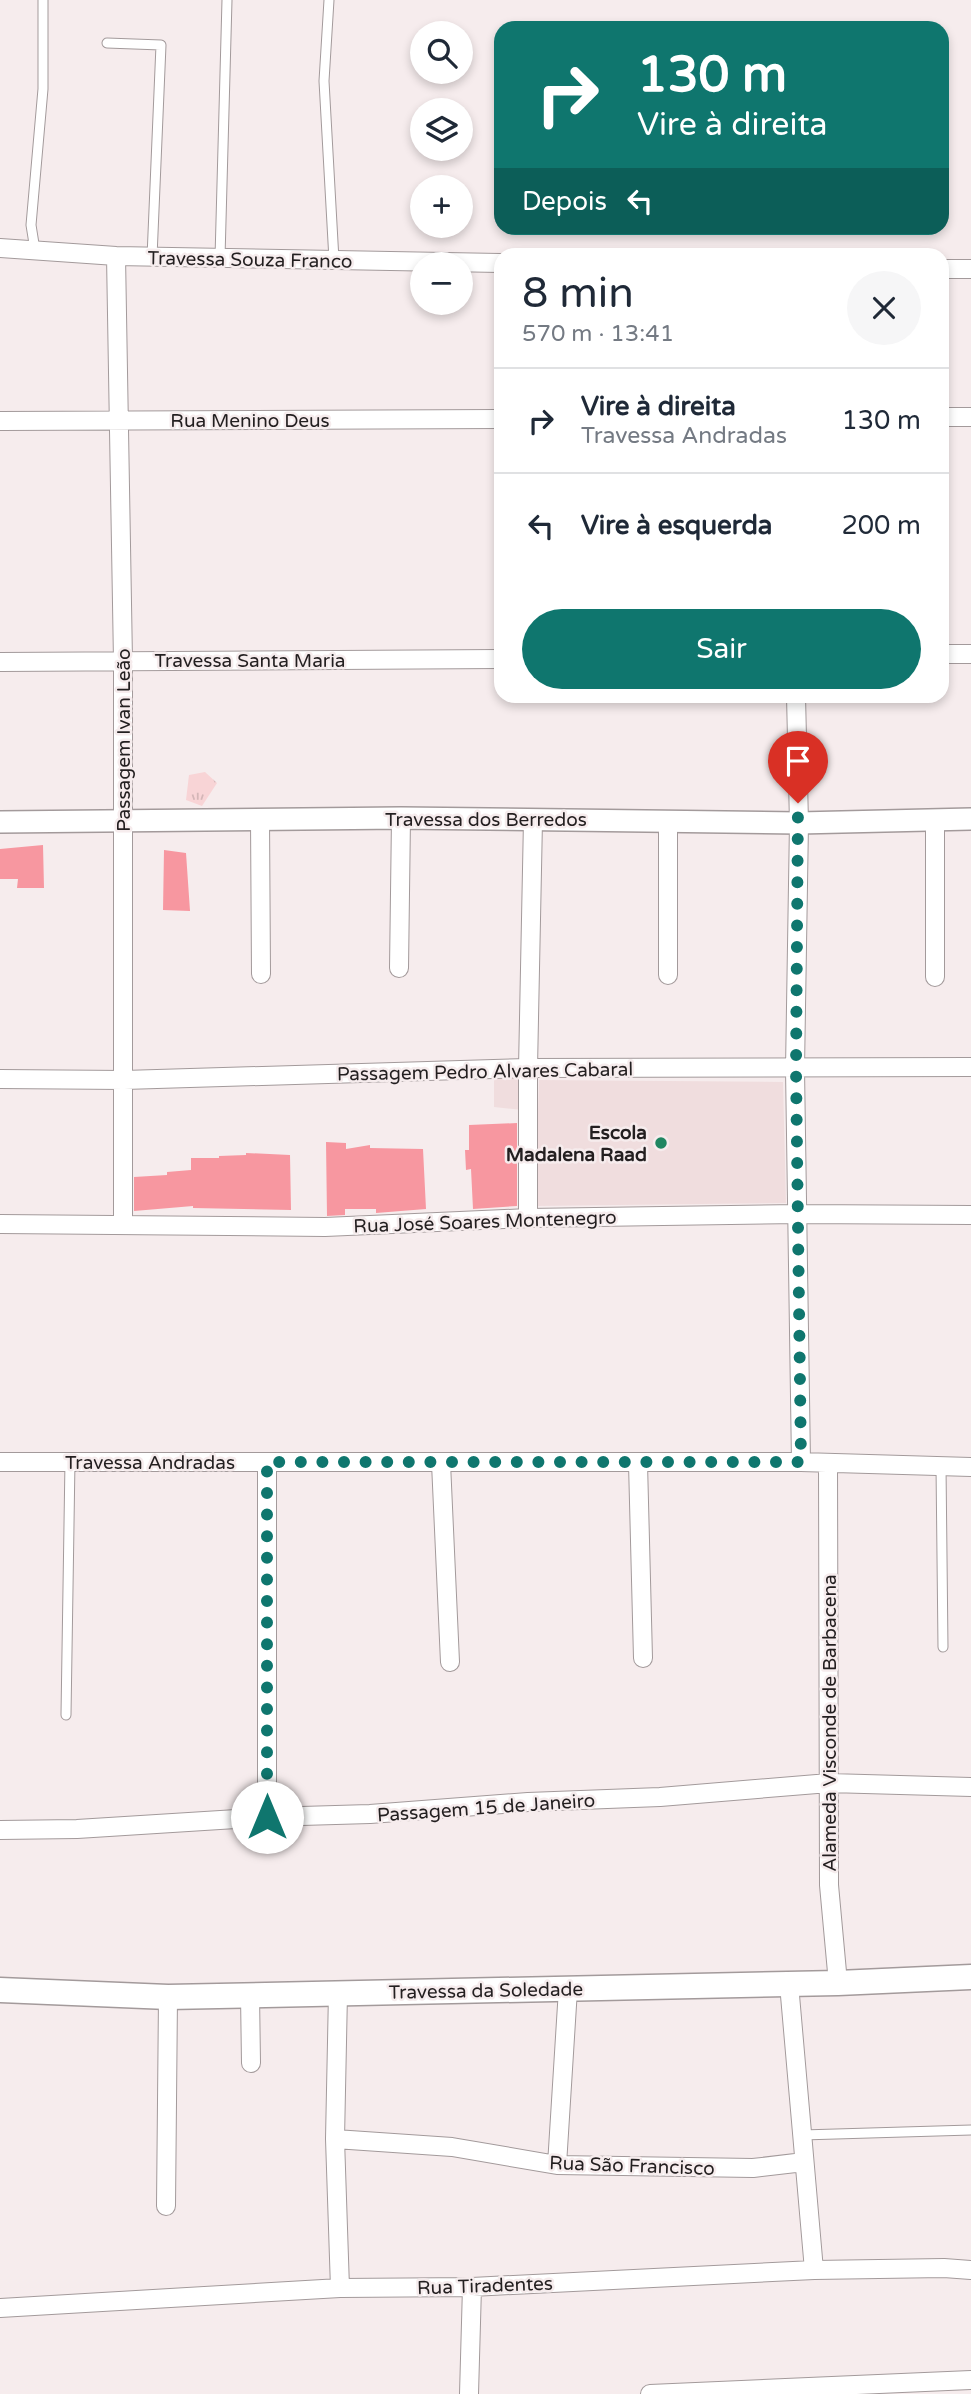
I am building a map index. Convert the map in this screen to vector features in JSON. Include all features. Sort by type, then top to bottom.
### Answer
[{"type":"main road","name":"Travessa da Soledade","points":[[0,1990],[168,1997],[838,1983],[971,1977]]},
{"type":"street","name":"Travessa Souza Franco","points":[[0,248],[116,256],[494,263]]},
{"type":"street","name":"Passagem Ivan Leão","points":[[116,256],[123,661],[123,1224]]},
{"type":"street","points":[[949,269],[971,269]]},
{"type":"street","points":[[949,417],[971,417]]},
{"type":"street","name":"Rua Menino Deus","points":[[0,421],[494,419]]},
{"type":"street","points":[[949,654],[971,654]]},
{"type":"street","name":"Travessa Santa Maria","points":[[0,662],[494,659]]},
{"type":"street","points":[[796,703],[799,823],[796,1069],[801,1462]]},
{"type":"street","points":[[400,968],[401,818]]},
{"type":"street","name":"Travessa dos Berredos","points":[[0,822],[401,818],[799,823],[971,819]]},
{"type":"street","points":[[260,819],[261,974]]},
{"type":"street","points":[[935,819],[935,977]]},
{"type":"street","points":[[528,1218],[533,820]]},
{"type":"street","points":[[668,820],[668,975]]},
{"type":"street","name":"Passagem Pedro Alvares Cabaral","points":[[0,1079],[124,1080],[528,1068],[971,1067]]},
{"type":"street","name":"Rua José Soares Montenegro","points":[[0,1223],[325,1227],[528,1218],[798,1214],[971,1215]]},
{"type":"street","name":"Travessa Andradas","points":[[0,1462],[801,1462],[971,1467]]},
{"type":"street","points":[[267,1462],[267,1817]]},
{"type":"street","points":[[638,1462],[643,1658]]},
{"type":"street","points":[[441,1463],[450,1662]]},
{"type":"street","name":"Alameda Visconde de Barbacena","points":[[828,1463],[829,1885],[838,1983]]},
{"type":"street","name":"Passagem 15 de Janeiro","points":[[0,1830],[77,1829],[267,1817],[370,1814],[528,1802],[660,1797],[829,1783],[971,1787]]},
{"type":"street","points":[[789,1984],[814,2270]]},
{"type":"street","points":[[557,2165],[568,1989]]},
{"type":"street","points":[[338,1993],[335,2139],[340,2288]]},
{"type":"street","points":[[250,1995],[251,2063]]},
{"type":"street","points":[[166,2206],[168,1997]]},
{"type":"street","name":"Rua São Francisco","points":[[335,2139],[452,2147],[557,2165],[753,2168],[804,2162]]},
{"type":"street","name":"Rua Tiradentes","points":[[0,2308],[340,2288],[472,2287],[814,2270],[971,2270]]},
{"type":"street","points":[[469,2394],[472,2287]]},
{"type":"street","points":[[650,2394],[971,2380]]},
{"type":"lane","points":[[34,250],[31,225],[43,89],[43,0]]},
{"type":"lane","points":[[220,258],[227,0]]},
{"type":"lane","points":[[329,0],[324,81],[334,260]]},
{"type":"lane","points":[[107,43],[161,45],[152,257]]},
{"type":"lane","points":[[66,1715],[70,1461]]},
{"type":"lane","points":[[941,1466],[943,1647]]},
{"type":"lane","points":[[802,2135],[971,2130]]},
{"type":"shaded area","points":[[522,1074],[523,1110],[494,1107],[494,1075]]},
{"type":"shaded area","name":"Escola Madalena Raad","points":[[539,1080],[783,1082],[786,1203],[535,1206]]},
{"type":"green space","points":[[205,772],[217,783],[202,806],[186,800],[189,775]]},
{"type":"building","points":[[43,845],[44,888],[17,888],[18,879],[0,879],[0,849]]},
{"type":"building","points":[[164,850],[186,853],[190,911],[163,910]]},
{"type":"building","points":[[517,1123],[517,1206],[473,1209],[471,1169],[466,1170],[465,1150],[469,1150],[469,1125]]},
{"type":"building","points":[[326,1142],[346,1143],[346,1149],[370,1145],[370,1148],[423,1149],[426,1209],[376,1213],[376,1209],[345,1209],[345,1215],[327,1216]]},
{"type":"building","points":[[246,1153],[290,1155],[291,1210],[193,1206],[134,1211],[134,1177],[191,1170],[191,1158],[219,1158]]},
{"type":"place","name":"Escola Madalena Raad","points":[[661,1143]]},
{"type":"route","points":[[267,1817],[267,1462],[801,1462],[796,1069],[798,803]]}]
